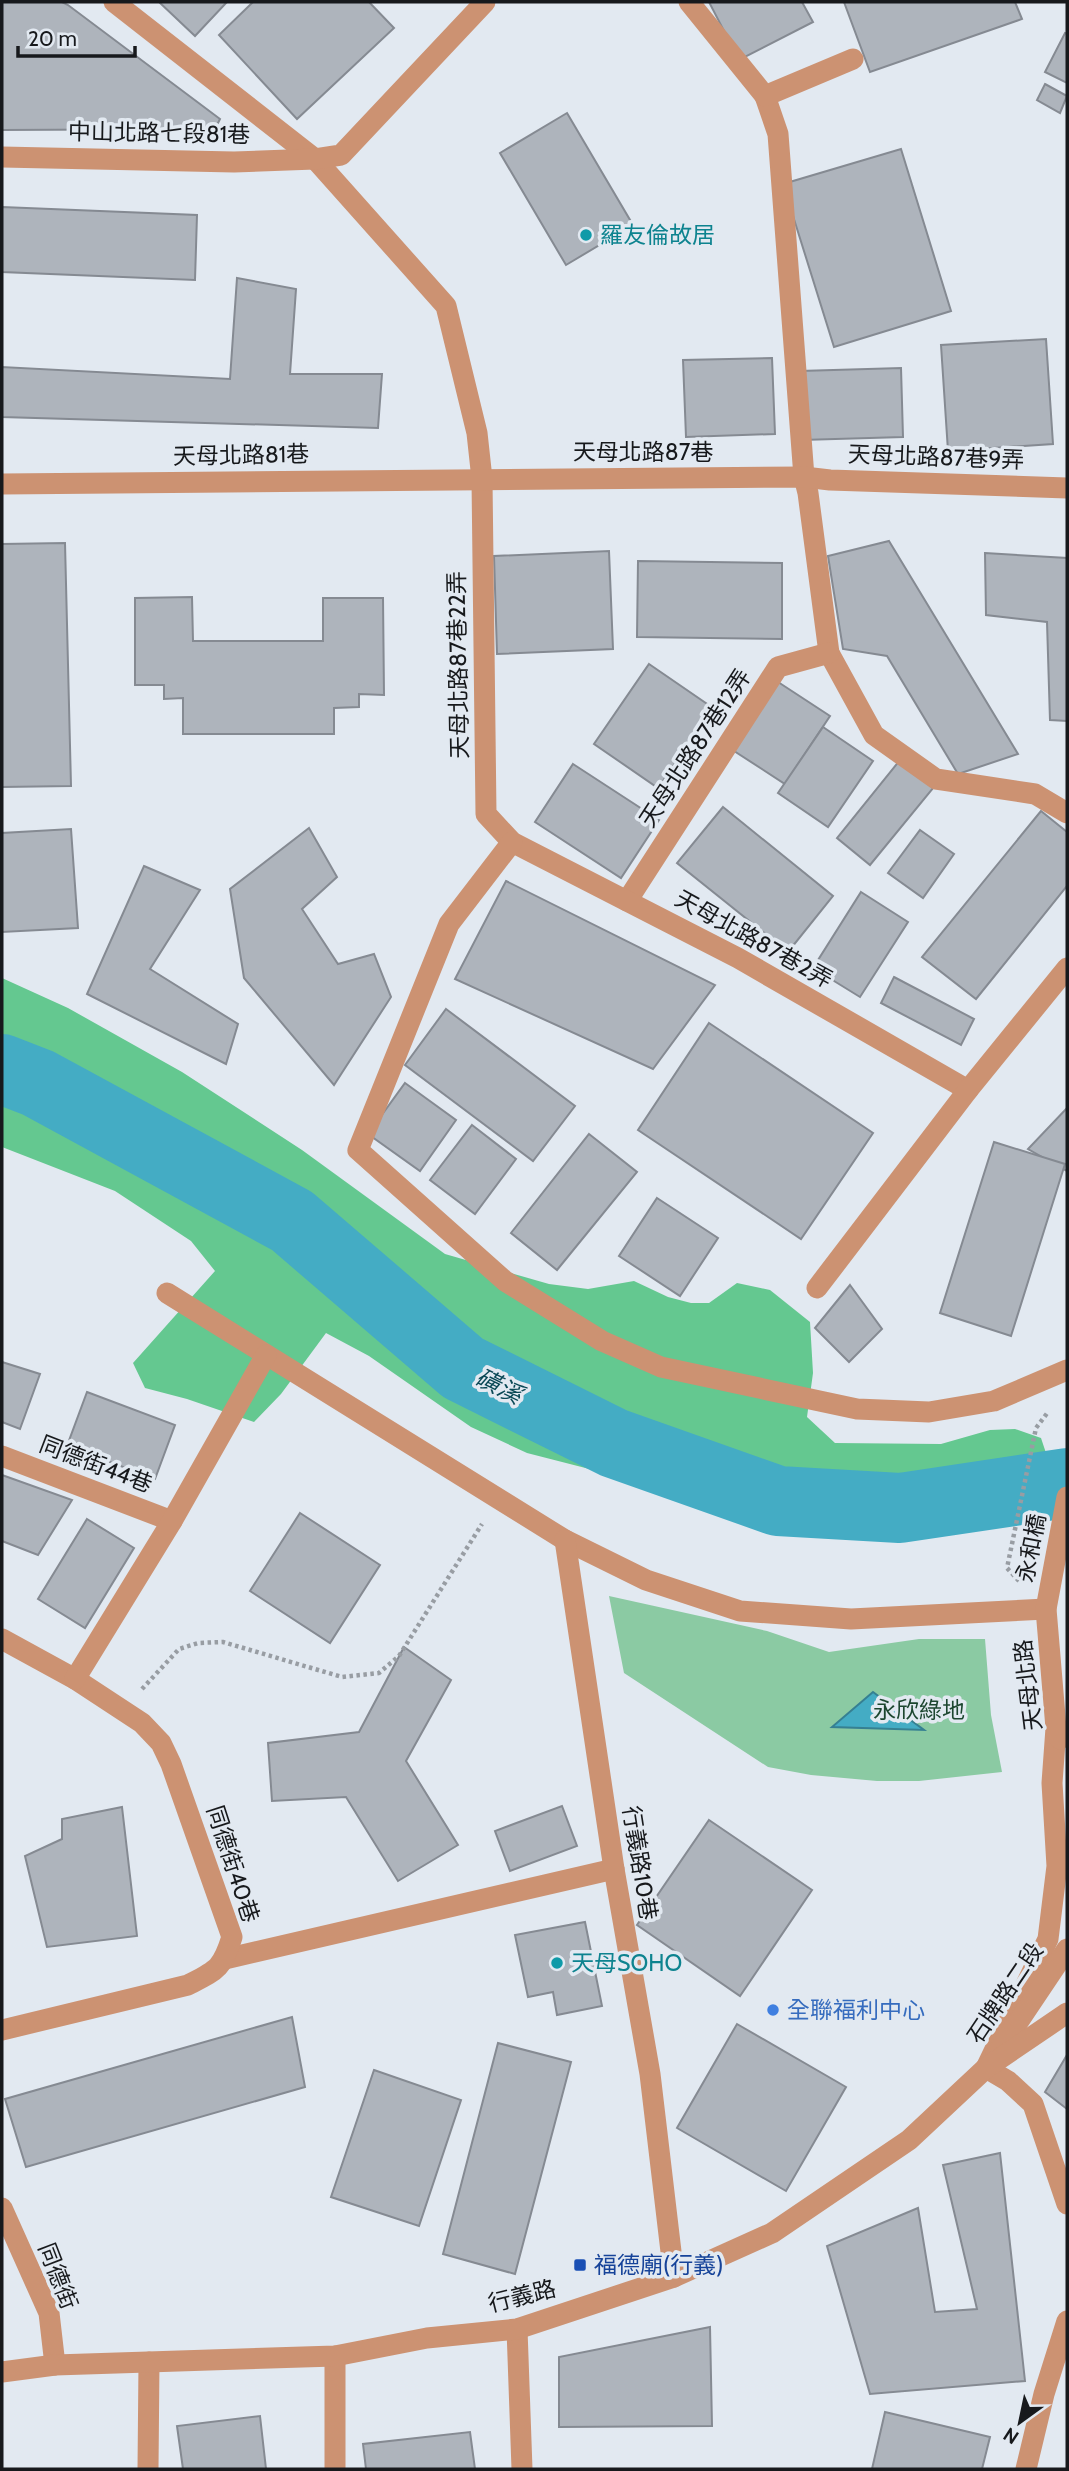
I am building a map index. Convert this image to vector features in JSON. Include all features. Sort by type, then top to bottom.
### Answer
[{"type":"street","name":"中山北路七段81巷","points":[[114,2],[315,159],[446,306],[477,433],[482,479]]},
{"type":"street","name":"中山北路七段81巷","points":[[2,157],[234,162],[315,159],[341,155],[485,2]]},
{"type":"street","points":[[689,2],[765,96],[778,134],[804,477],[829,653],[874,735],[936,779],[1035,794],[1067,813]]},
{"type":"street","points":[[765,96],[853,59]]},
{"type":"street","name":"天母北路87巷","points":[[482,479],[804,477]]},
{"type":"street","name":"天母北路87巷9弄","points":[[804,477],[1067,488]]},
{"type":"street","name":"天母北路81巷","points":[[2,484],[482,479]]},
{"type":"street","name":"天母北路87巷22弄","points":[[482,479],[486,814],[512,842]]},
{"type":"street","name":"天母北路87巷12弄","points":[[627,901],[779,667],[829,653]]},
{"type":"street","points":[[512,842],[449,923],[358,1150],[505,1281],[602,1341],[661,1367],[857,1409],[929,1412],[994,1401],[1067,1370]]},
{"type":"street","name":"天母北路87巷2弄","points":[[512,842],[738,958],[968,1090]]},
{"type":"street","points":[[817,1288],[968,1090],[1067,968]]},
{"type":"street","points":[[167,1293],[565,1540],[646,1580],[740,1611],[851,1619],[1046,1609]]},
{"type":"street","points":[[75,1679],[172,1521],[266,1355]]},
{"type":"street","name":"同德街44巷","points":[[2,1455],[172,1521]]},
{"type":"street","name":"永和橋","points":[[1046,1609],[1067,1497]]},
{"type":"street","name":"行義路10巷","points":[[565,1540],[614,1869],[650,2074],[674,2277]]},
{"type":"street","name":"天母北路","points":[[1046,1609],[1055,1728],[1067,1754]]},
{"type":"street","name":"同德街40巷","points":[[2,1639],[75,1679],[142,1723],[161,1743],[171,1764],[232,1937],[225,1959]]},
{"type":"street","points":[[986,2068],[1048,1939],[1057,1866],[1052,1783],[1055,1728]]},
{"type":"street","points":[[2,2030],[188,1984],[210,1974],[225,1959],[614,1869]]},
{"type":"street","name":"石牌路二段","points":[[986,2068],[1067,1949]]},
{"type":"street","points":[[986,2068],[1067,2014]]},
{"type":"street","points":[[986,2068],[1008,2081],[1033,2105],[1067,2204]]},
{"type":"street","name":"行義路","points":[[2,2372],[55,2365],[335,2356],[427,2338],[517,2329],[674,2277],[772,2233],[909,2140],[986,2068]]},
{"type":"street","name":"同德街","points":[[2,2208],[49,2313],[55,2365]]},
{"type":"street","points":[[1026,2469],[1044,2394],[1067,2321]]},
{"type":"street","points":[[517,2329],[522,2469]]},
{"type":"street","points":[[335,2356],[335,2469]]},
{"type":"street","points":[[148,2469],[149,2362]]},
{"type":"path","points":[[1007,1568],[1036,1427]]},
{"type":"path","points":[[122,1711],[179,1649],[198,1643],[223,1642],[342,1677],[379,1673],[399,1656],[464,1550]]},
{"type":"green space","points":[[2,978],[68,1008],[182,1072],[302,1150],[445,1254],[549,1284],[588,1289],[634,1281],[668,1297],[691,1303],[709,1303],[737,1283],[770,1290],[810,1322],[813,1373],[807,1417],[835,1443],[941,1444],[990,1430],[1015,1429],[1041,1438],[1049,1462],[1033,1520],[989,1524],[869,1524],[757,1512],[527,1453],[471,1427],[369,1356],[326,1333],[281,1394],[254,1422],[145,1388],[133,1363],[215,1271],[191,1241],[115,1191],[2,1147]]},
{"type":"green space","name":"永欣綠地","points":[[609,1596],[767,1631],[829,1652],[919,1639],[985,1639],[991,1715],[1002,1772],[919,1781],[877,1781],[811,1775],[768,1767],[624,1673]]},
{"type":"water","points":[[873,1692],[924,1730],[832,1727]]},
{"type":"building","points":[[2,2],[62,2],[68,5],[220,119],[215,129],[2,130]]},
{"type":"building","points":[[159,2],[227,2],[195,36]]},
{"type":"building","points":[[253,2],[369,2],[394,28],[297,119],[219,35]]},
{"type":"building","points":[[709,2],[802,2],[813,22],[739,60]]},
{"type":"building","points":[[844,2],[1015,2],[1022,19],[870,72]]},
{"type":"building","points":[[1065,33],[1067,34],[1067,83],[1045,72]]},
{"type":"building","points":[[1045,84],[1067,96],[1060,113],[1037,100]]},
{"type":"building","points":[[567,113],[633,225],[566,265],[500,153]]},
{"type":"building","points":[[901,149],[951,311],[834,347],[783,184]]},
{"type":"building","points":[[2,207],[197,215],[195,280],[2,272]]},
{"type":"building","points":[[237,278],[296,289],[290,374],[382,374],[378,428],[2,417],[2,367],[230,379]]},
{"type":"building","points":[[1046,339],[1053,444],[948,451],[941,345]]},
{"type":"building","points":[[772,358],[775,434],[686,437],[683,360]]},
{"type":"building","points":[[901,368],[903,437],[802,440],[800,371]]},
{"type":"building","points":[[889,541],[1018,754],[958,774],[887,656],[843,649],[828,556]]},
{"type":"building","points":[[65,543],[71,786],[2,787],[2,544]]},
{"type":"building","points":[[609,551],[613,649],[497,654],[494,556]]},
{"type":"building","points":[[985,553],[1067,558],[1067,721],[1050,720],[1047,622],[986,615]]},
{"type":"building","points":[[638,561],[782,563],[782,639],[637,637]]},
{"type":"building","points":[[192,597],[193,641],[323,641],[323,598],[383,598],[384,695],[359,694],[359,707],[334,708],[334,734],[183,734],[183,698],[164,699],[164,685],[135,685],[135,598]]},
{"type":"building","points":[[649,664],[713,708],[658,788],[594,744]]},
{"type":"building","points":[[775,680],[830,716],[785,784],[731,749]]},
{"type":"building","points":[[823,727],[873,761],[828,827],[778,793]]},
{"type":"building","points":[[900,760],[934,787],[870,865],[837,838]]},
{"type":"building","points":[[573,764],[659,820],[621,878],[535,822]]},
{"type":"building","points":[[723,807],[833,896],[788,952],[677,863]]},
{"type":"building","points":[[1041,811],[1067,832],[1067,886],[976,999],[922,957]]},
{"type":"building","points":[[309,828],[337,877],[302,909],[338,964],[374,954],[391,997],[334,1085],[244,978],[230,889]]},
{"type":"building","points":[[71,829],[78,928],[2,932],[2,833]]},
{"type":"building","points":[[920,830],[954,854],[923,898],[888,873]]},
{"type":"building","points":[[144,866],[200,890],[150,969],[238,1024],[226,1064],[87,994]]},
{"type":"building","points":[[506,881],[715,985],[653,1069],[455,979]]},
{"type":"building","points":[[861,892],[908,922],[860,997],[813,968]]},
{"type":"building","points":[[894,977],[974,1019],[961,1045],[881,1003]]},
{"type":"building","points":[[446,1009],[575,1106],[533,1161],[405,1065]]},
{"type":"building","points":[[709,1023],[873,1133],[801,1239],[638,1130]]},
{"type":"building","points":[[405,1083],[456,1120],[420,1171],[368,1134]]},
{"type":"building","points":[[1067,1108],[1067,1171],[1028,1149]]},
{"type":"building","points":[[472,1125],[516,1159],[475,1214],[430,1180]]},
{"type":"building","points":[[589,1134],[637,1172],[557,1270],[511,1233]]},
{"type":"building","points":[[994,1142],[1065,1164],[1011,1336],[940,1313]]},
{"type":"building","points":[[657,1198],[718,1238],[680,1296],[619,1256]]},
{"type":"building","points":[[850,1285],[882,1329],[849,1362],[815,1328]]},
{"type":"building","points":[[2,1362],[40,1374],[20,1429],[2,1422]]},
{"type":"building","points":[[87,1392],[175,1425],[155,1479],[67,1446]]},
{"type":"building","points":[[2,1475],[72,1500],[38,1555],[2,1541]]},
{"type":"building","points":[[300,1513],[380,1565],[330,1643],[250,1591]]},
{"type":"building","points":[[87,1519],[134,1548],[85,1628],[38,1599]]},
{"type":"building","points":[[404,1647],[451,1680],[406,1761],[458,1845],[398,1881],[346,1797],[272,1801],[268,1743],[359,1732]]},
{"type":"building","points":[[562,1806],[577,1846],[510,1871],[495,1831]]},
{"type":"building","points":[[122,1807],[137,1936],[47,1947],[25,1856],[62,1839],[62,1819]]},
{"type":"building","points":[[709,1820],[812,1890],[740,1996],[637,1925]]},
{"type":"building","name":"天母SOHO","points":[[585,1922],[602,2006],[557,2015],[553,1992],[528,1997],[515,1935]]},
{"type":"building","points":[[292,2017],[305,2087],[26,2167],[5,2099]]},
{"type":"building","points":[[737,2024],[846,2087],[786,2191],[677,2128]]},
{"type":"building","points":[[498,2043],[571,2062],[515,2274],[443,2254]]},
{"type":"building","points":[[1067,2055],[1067,2109],[1045,2092]]},
{"type":"building","points":[[374,2070],[461,2100],[419,2226],[331,2197]]},
{"type":"building","points":[[1000,2153],[1025,2381],[870,2394],[827,2246],[918,2208],[935,2312],[977,2309],[943,2165]]},
{"type":"building","points":[[710,2327],[712,2426],[559,2427],[559,2357]]},
{"type":"building","points":[[885,2412],[990,2437],[982,2469],[872,2469]]},
{"type":"building","points":[[260,2416],[266,2469],[183,2469],[177,2426]]},
{"type":"building","points":[[470,2432],[475,2469],[366,2469],[363,2444]]},
{"type":"waterway","name":"磺溪","points":[[2,1069],[38,1083],[292,1221],[463,1368],[614,1443],[778,1501],[900,1508],[1067,1483]]},
{"type":"place","name":"羅友倫故居","points":[[586,235]]},
{"type":"place","name":"天母SOHO","points":[[557,1963]]},
{"type":"place","name":"全聯福利中心","points":[[773,2010]]},
{"type":"place","name":"福德廟(行義)","points":[[580,2265]]}]
